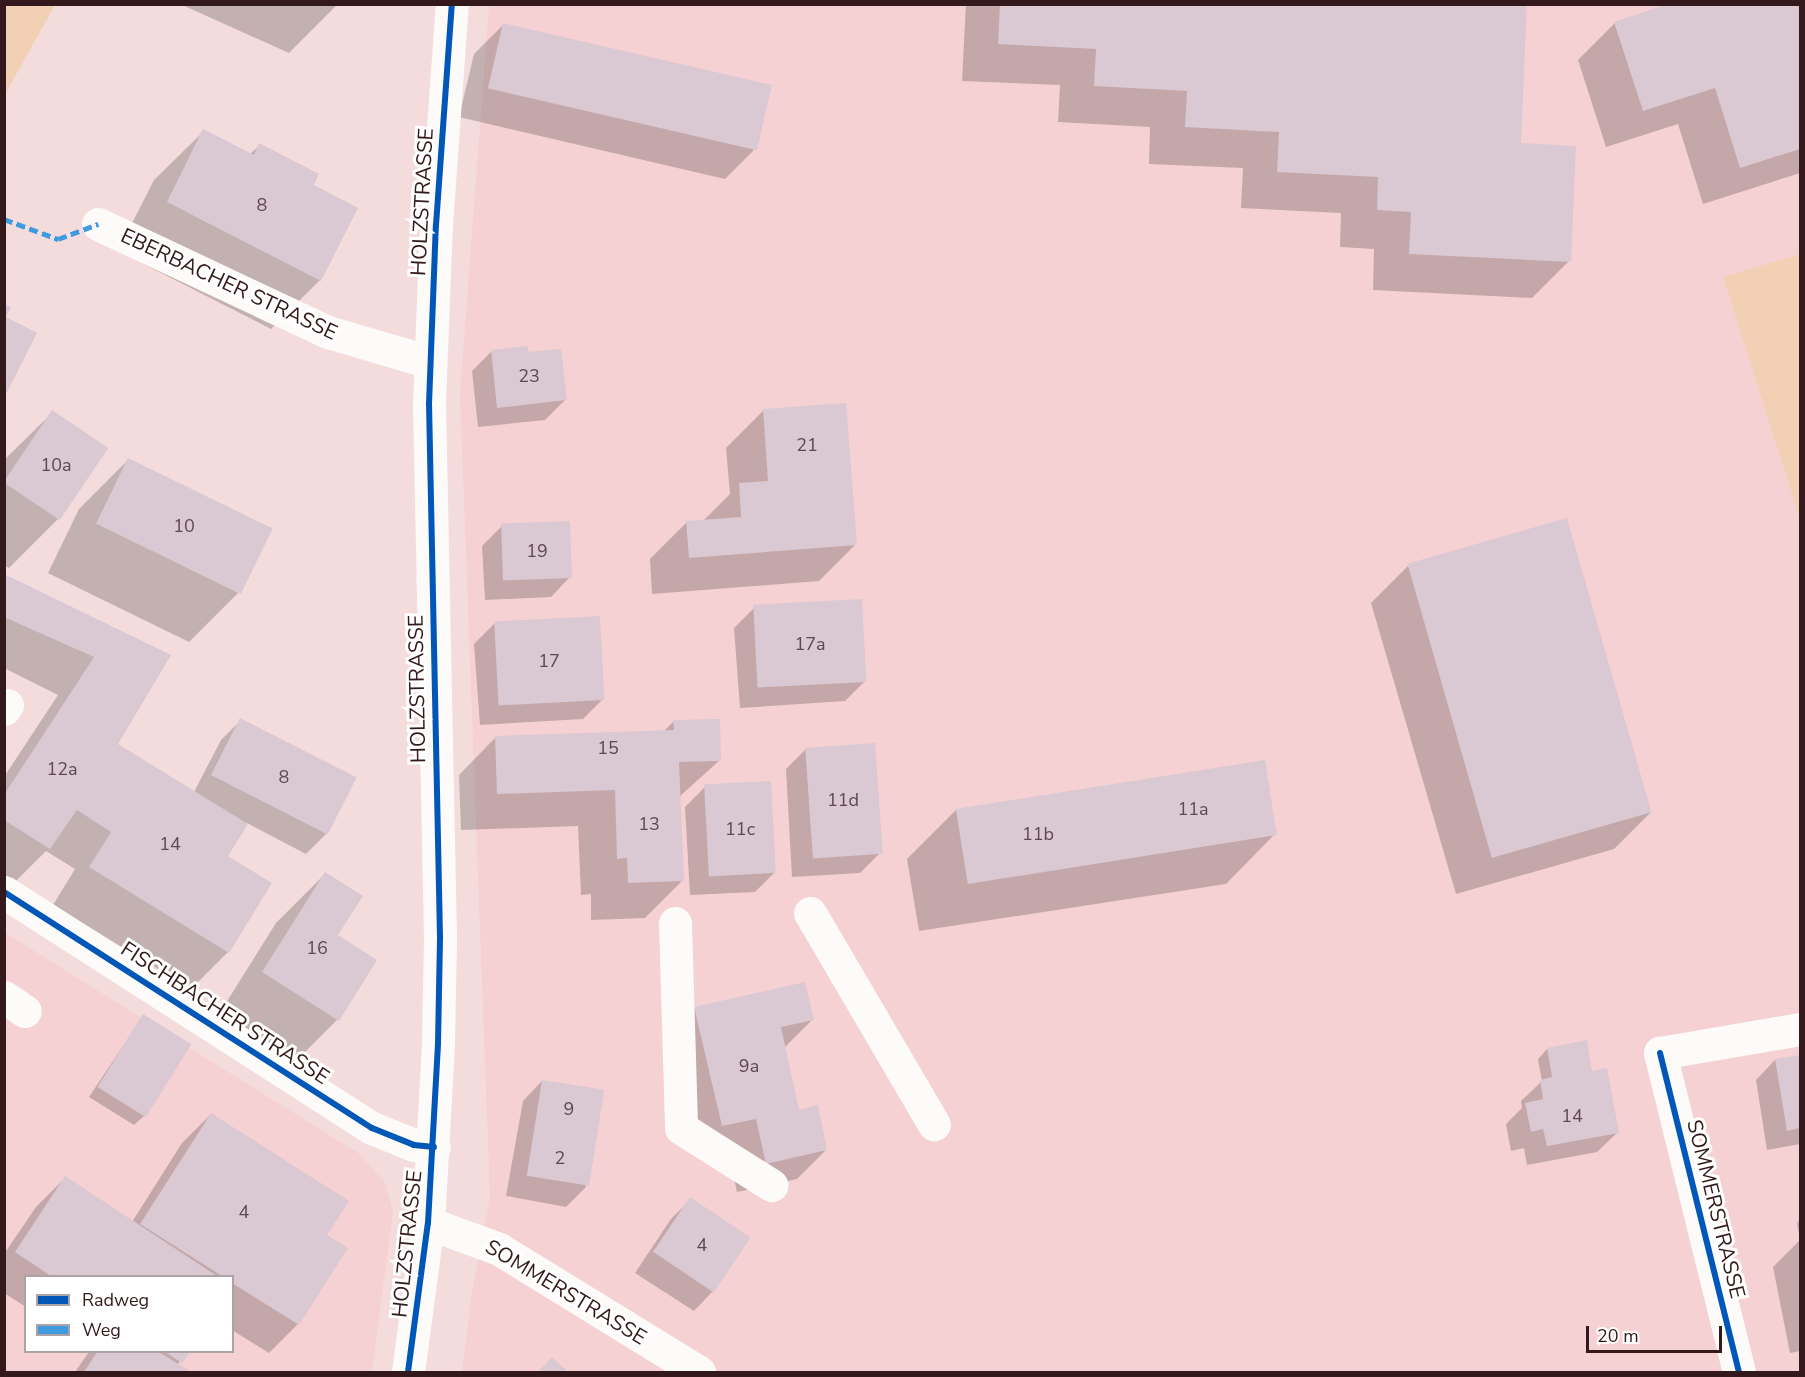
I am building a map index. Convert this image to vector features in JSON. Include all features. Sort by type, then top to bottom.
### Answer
[{"type":"street","name":"HOLZSTRASSE","points":[[408,1372],[428,1223],[434,1147],[440,937],[429,486],[430,362],[452,4]]},
{"type":"street","name":"EBERBACHER STRASSE","points":[[98,224],[328,332],[430,362]]},
{"type":"street","name":"FISCHBACHER STRASSE","points":[[4,892],[372,1128],[414,1145],[434,1147]]},
{"type":"street","points":[[810,913],[934,1124]]},
{"type":"street","points":[[675,923],[681,1128],[771,1185]]},
{"type":"street","name":"SOMMERSTRASSE","points":[[1739,1372],[1660,1053],[1800,1029]]},
{"type":"street","name":"SOMMERSTRASSE","points":[[428,1223],[499,1249],[699,1372]]},
{"type":"shaded area","points":[[4,5],[55,5],[5,94]]},
{"type":"shaded area","points":[[489,5],[1800,5],[1800,1372],[462,1372],[472,1293],[490,1197],[460,394]]},
{"type":"shaded area","points":[[1800,254],[1800,519],[1723,277]]},
{"type":"shaded area","points":[[4,932],[360,1154],[385,1183],[393,1212],[372,1372],[5,1372]]},
{"type":"building","points":[[1000,4],[1527,4],[1521,143],[1576,146],[1571,262],[1409,254],[1411,212],[1377,210],[1378,177],[1277,172],[1279,132],[1185,127],[1187,91],[1094,86],[1096,49],[998,44]]},
{"type":"building","points":[[1668,4],[1800,4],[1800,149],[1740,168],[1715,88],[1643,111],[1614,22]]},
{"type":"building","points":[[503,23],[772,85],[757,150],[488,88]]},
{"type":"building","points":[[203,129],[254,155],[259,143],[319,174],[314,185],[358,208],[321,281],[167,202]]},
{"type":"building","points":[[5,304],[11,307],[6,317],[37,333],[4,398]]},
{"type":"building","points":[[528,346],[528,352],[561,349],[567,400],[497,408],[491,350]]},
{"type":"building","points":[[846,403],[857,545],[689,558],[686,521],[741,517],[739,483],[768,481],[763,409]]},
{"type":"building","points":[[52,410],[108,448],[60,520],[4,483]]},
{"type":"building","points":[[128,458],[273,529],[241,594],[96,524]]},
{"type":"building","points":[[1567,518],[1651,812],[1492,858],[1407,564]]},
{"type":"building","points":[[570,521],[572,578],[503,580],[501,523]]},
{"type":"building","points":[[4,574],[171,655],[118,744],[248,824],[228,856],[272,883],[229,953],[89,867],[111,832],[77,810],[50,849],[4,820],[4,795],[94,657],[4,617]]},
{"type":"building","points":[[862,599],[866,682],[757,688],[753,605]]},
{"type":"building","points":[[600,616],[604,700],[499,705],[494,622]]},
{"type":"building","points":[[240,718],[357,777],[328,834],[211,775]]},
{"type":"building","points":[[720,719],[721,761],[679,762],[684,881],[628,883],[627,858],[617,859],[615,790],[497,794],[495,736],[674,730],[673,720]]},
{"type":"building","points":[[875,743],[883,854],[813,859],[805,748]]},
{"type":"building","points":[[1265,760],[1277,835],[968,884],[956,809]]},
{"type":"building","points":[[771,781],[776,873],[709,876],[704,785]]},
{"type":"building","points":[[325,872],[363,896],[338,935],[377,960],[339,1021],[262,972]]},
{"type":"building","points":[[805,982],[814,1020],[781,1027],[799,1110],[818,1105],[827,1150],[766,1164],[756,1119],[722,1126],[694,1007]]},
{"type":"building","points":[[143,1014],[191,1044],[146,1117],[97,1087]]},
{"type":"building","points":[[1587,1040],[1592,1071],[1607,1068],[1619,1133],[1547,1146],[1543,1129],[1531,1132],[1525,1103],[1543,1099],[1540,1080],[1552,1077],[1547,1048]]},
{"type":"building","points":[[1800,1055],[1800,1128],[1787,1131],[1775,1059]]},
{"type":"building","points":[[542,1080],[604,1090],[589,1186],[527,1176]]},
{"type":"building","points":[[211,1113],[349,1201],[327,1235],[348,1248],[299,1325],[234,1284],[234,1275],[220,1275],[140,1224]]},
{"type":"building","points":[[65,1176],[215,1275],[50,1275],[15,1252]]},
{"type":"building","points":[[690,1197],[751,1238],[714,1293],[653,1252]]},
{"type":"building","points":[[96,1353],[161,1353],[191,1372],[84,1372]]},
{"type":"building","points":[[167,1353],[189,1353],[182,1363]]},
{"type":"building","points":[[552,1357],[568,1372],[538,1372]]},
{"type":"marked path","points":[[4,219],[58,239],[98,224]]},
{"type":"cycle path","points":[[408,1372],[428,1223],[438,1043],[440,937],[429,404],[436,225],[452,4]]},
{"type":"cycle path","points":[[4,892],[372,1128],[414,1145],[434,1147]]},
{"type":"cycle path","points":[[1660,1053],[1739,1372]]}]
